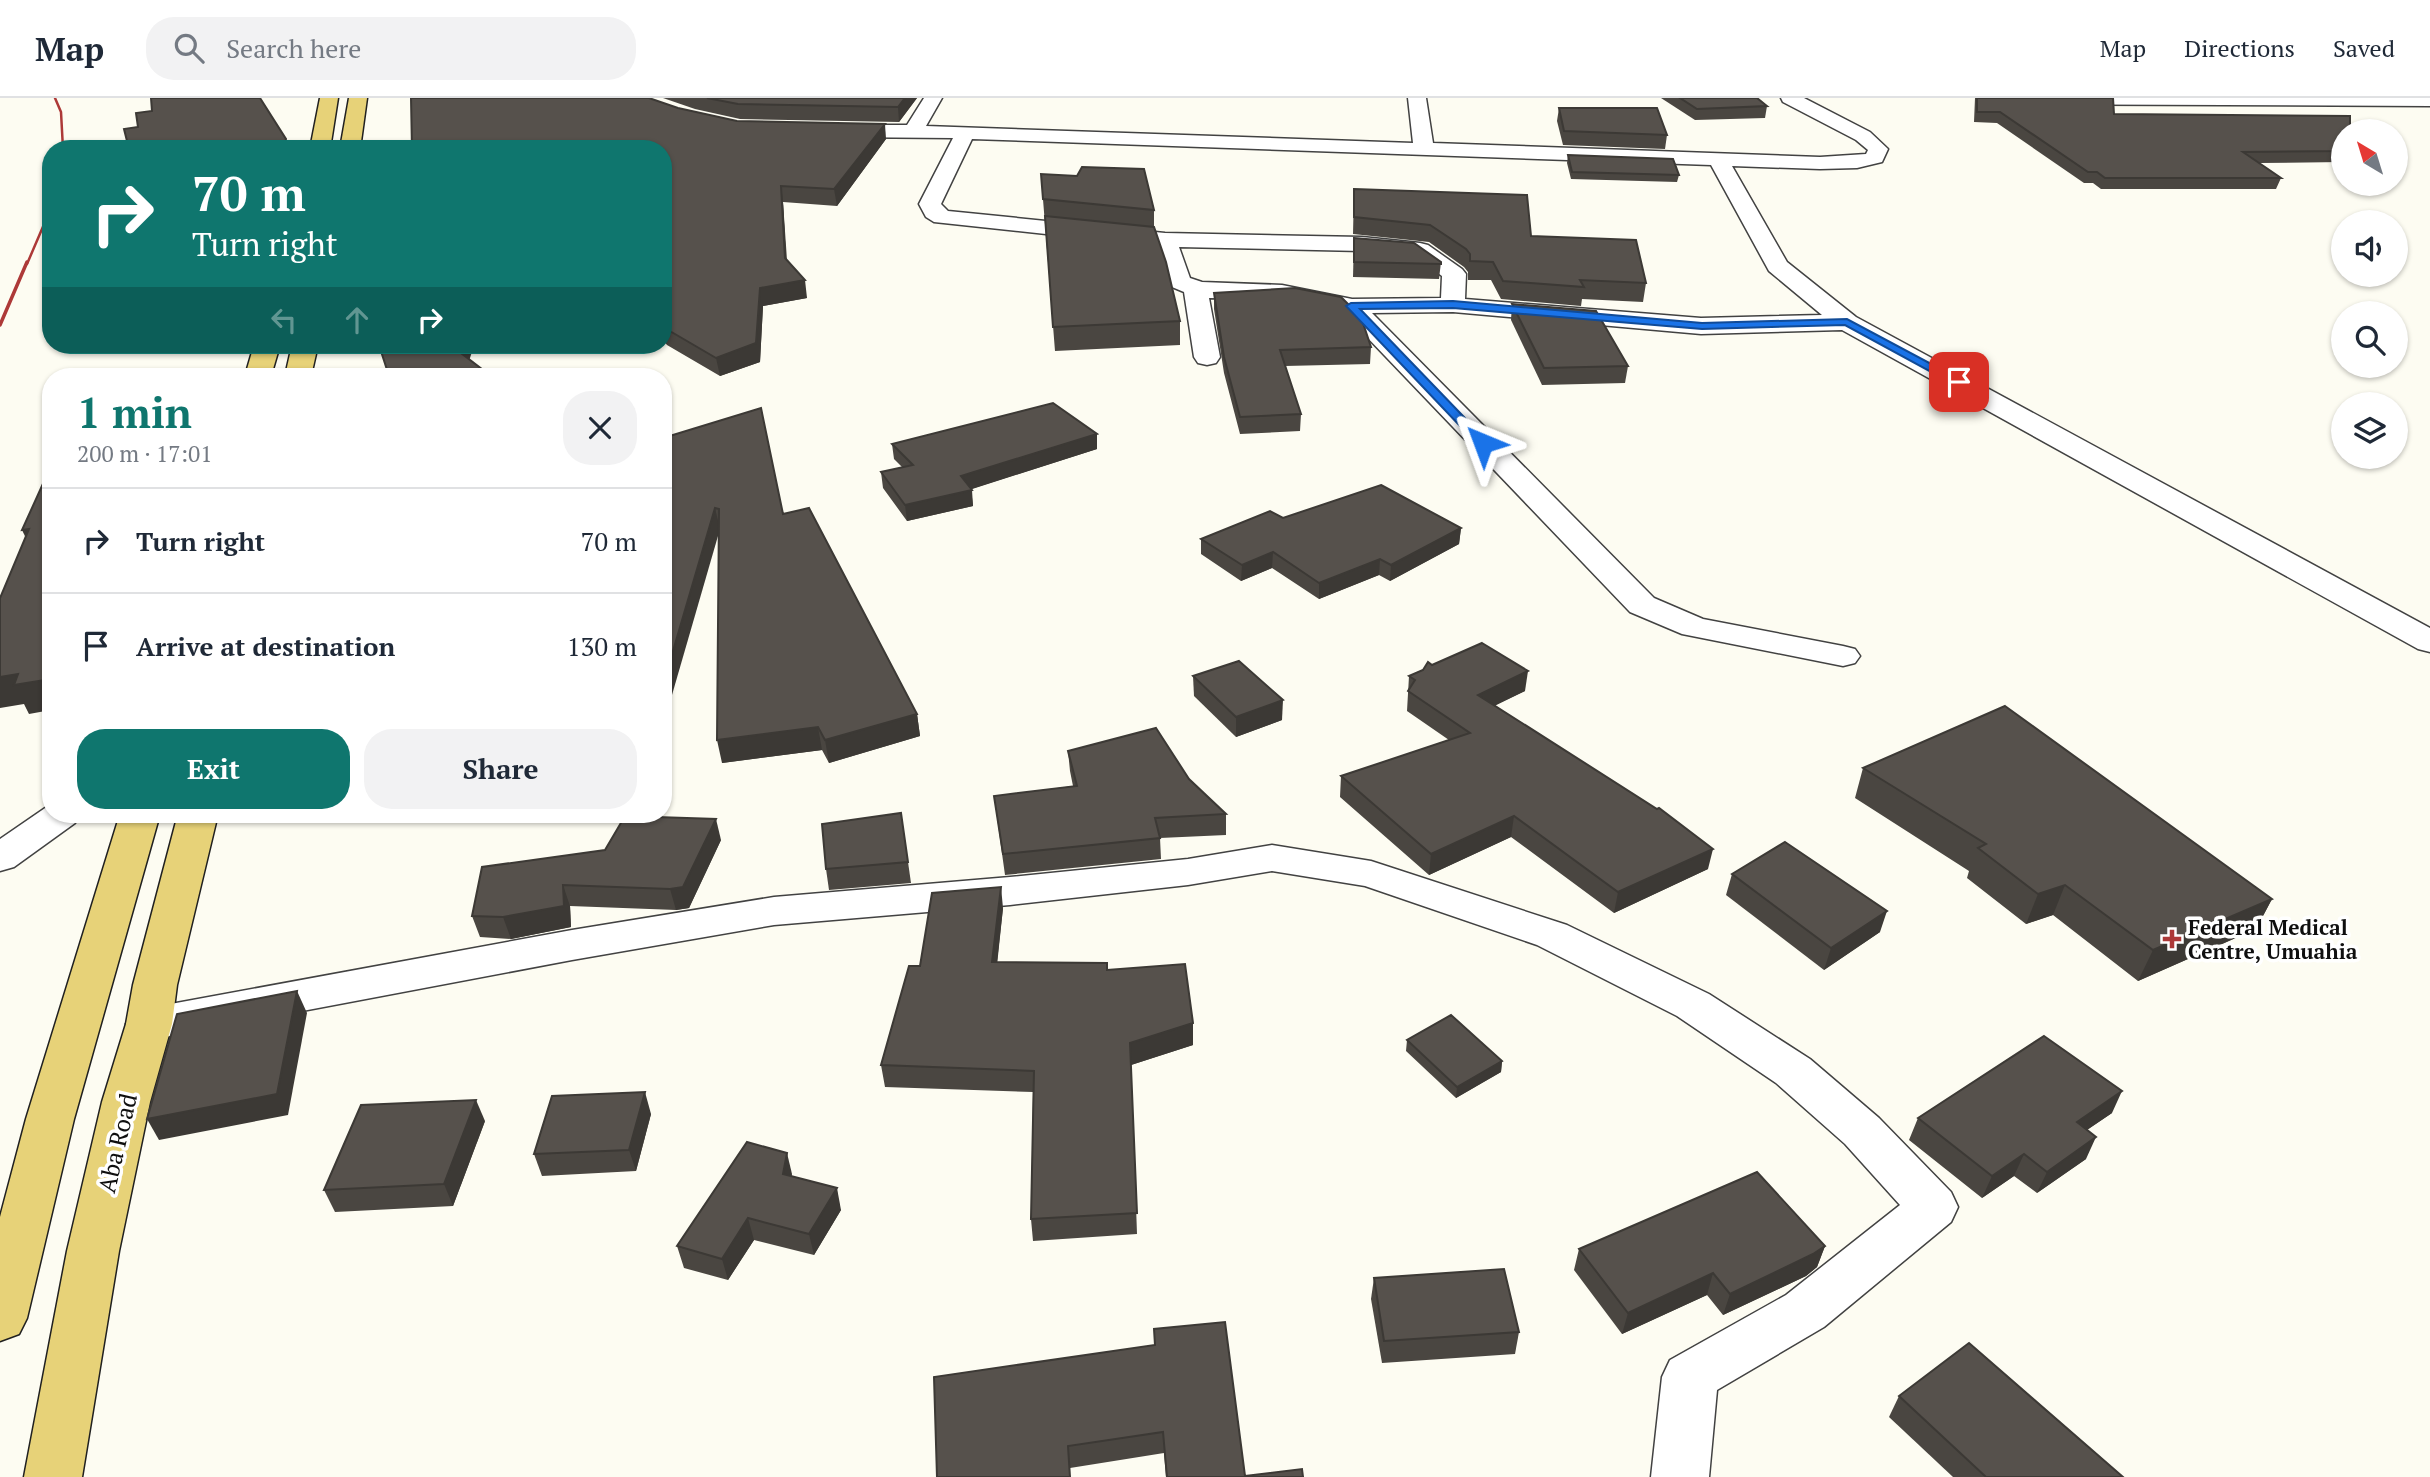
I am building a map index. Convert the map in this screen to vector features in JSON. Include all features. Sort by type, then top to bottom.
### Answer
[{"type":"main road","points":[[322,140],[329,98]]},
{"type":"main road","points":[[351,140],[358,98]]},
{"type":"main road","points":[[0,1318],[12,1214],[50,1119],[137,823]]},
{"type":"main road","name":"Aba Road","points":[[53,1477],[93,1251],[126,1102],[149,1024],[155,985],[196,823]]},
{"type":"street","points":[[913,131],[933,98]]},
{"type":"street","points":[[1416,98],[1424,150]]},
{"type":"street","points":[[820,130],[1821,163],[1857,162],[1875,158],[1878,149],[1863,136],[1790,98]]},
{"type":"street","points":[[2005,98],[2430,100]]},
{"type":"street","points":[[965,133],[930,204],[934,212],[942,217],[1165,240],[1362,244],[1420,250],[1454,274],[1453,304]]},
{"type":"street","points":[[1718,159],[1777,266],[1847,322],[2430,642]]},
{"type":"street","points":[[1165,240],[1180,282],[1196,290],[1260,290],[1324,299],[1351,306],[1453,304],[1702,326],[1847,322]]},
{"type":"street","points":[[1196,290],[1207,357]]},
{"type":"street","points":[[1351,306],[1642,605],[1694,627],[1843,656]]},
{"type":"street","points":[[0,858],[49,823]]},
{"type":"street","points":[[149,1024],[572,945],[774,911],[1010,891],[1188,872],[1272,858],[1371,874],[1552,935],[1693,1005],[1793,1071],[1862,1131],[1933,1206],[1805,1311],[1690,1377],[1680,1477]]},
{"type":"building","points":[[151,98],[260,98],[286,139],[127,140],[124,129],[138,127],[136,113],[152,111]]},
{"type":"building","points":[[411,98],[649,98],[678,108],[737,121],[885,124],[834,189],[781,186],[785,258],[805,280],[760,288],[756,343],[716,358],[672,332],[672,140],[412,140]]},
{"type":"building","points":[[707,98],[905,98],[898,107],[738,104]]},
{"type":"building","points":[[1680,98],[1757,98],[1767,106],[1697,109]]},
{"type":"building","points":[[1977,98],[2113,98],[2114,114],[2350,116],[2350,119],[2331,119],[2331,151],[2243,152],[2281,178],[2105,178],[2097,172],[2088,172],[2000,112],[1977,112]]},
{"type":"building","points":[[1559,108],[1657,108],[1667,135],[1564,131]]},
{"type":"building","points":[[1568,155],[1673,159],[1679,175],[1572,172]]},
{"type":"building","points":[[1082,167],[1144,169],[1154,210],[1043,199],[1041,174],[1077,176]]},
{"type":"building","points":[[1354,189],[1527,195],[1531,236],[1636,240],[1646,283],[1580,280],[1584,287],[1503,281],[1493,262],[1470,261],[1470,254],[1466,249],[1430,225],[1354,217]]},
{"type":"building","points":[[1045,216],[1154,227],[1166,262],[1180,321],[1053,327]]},
{"type":"building","points":[[1354,238],[1414,243],[1441,264],[1354,262]]},
{"type":"building","points":[[1295,288],[1341,297],[1361,317],[1371,347],[1280,350],[1301,414],[1240,417],[1224,357],[1214,293]]},
{"type":"building","points":[[1512,304],[1596,311],[1628,366],[1544,368]]},
{"type":"building","points":[[382,354],[462,354],[481,368],[386,368]]},
{"type":"building","points":[[1053,403],[1097,434],[961,476],[972,490],[905,505],[881,472],[913,465],[892,444]]},
{"type":"building","points":[[761,408],[783,514],[809,508],[917,714],[825,740],[818,727],[717,740],[719,509],[715,508],[672,654],[672,435]]},
{"type":"building","points":[[1381,485],[1461,528],[1391,565],[1380,559],[1319,583],[1273,552],[1242,565],[1201,539],[1270,511],[1283,518]]},
{"type":"building","points":[[42,486],[42,680],[14,685],[18,674],[0,677],[0,598],[29,529],[22,530]]},
{"type":"building","points":[[1482,643],[1528,671],[1478,695],[1659,808],[1713,849],[1618,892],[1514,816],[1431,854],[1341,776],[1470,733],[1408,691],[1415,680],[1409,676],[1423,670],[1428,662],[1432,665]]},
{"type":"building","points":[[1239,661],[1283,700],[1236,717],[1193,676]]},
{"type":"building","points":[[2005,706],[2272,899],[2153,950],[2065,885],[2038,894],[1978,848],[1986,844],[1863,768]]},
{"type":"building","points":[[1156,728],[1189,779],[1226,814],[1155,818],[1160,838],[1003,854],[994,796],[1077,786],[1068,751]]},
{"type":"building","points":[[901,813],[908,862],[826,869],[822,824]]},
{"type":"building","points":[[672,818],[716,819],[683,887],[670,889],[563,885],[564,906],[503,917],[472,916],[482,867],[605,850],[621,823],[672,823]]},
{"type":"building","points":[[1785,842],[1887,911],[1831,948],[1732,874]]},
{"type":"building","points":[[1001,887],[992,962],[1107,963],[1107,970],[1185,964],[1193,1023],[1130,1043],[1137,1213],[1031,1219],[1034,1071],[881,1065],[909,966],[920,966],[932,893]]},
{"type":"building","points":[[297,991],[277,1094],[147,1119],[177,1014]]},
{"type":"building","points":[[1451,1015],[1502,1061],[1457,1087],[1407,1040]]},
{"type":"building","points":[[2044,1036],[2122,1091],[2077,1122],[2096,1137],[2047,1172],[2024,1154],[1992,1176],[1918,1118]]},
{"type":"building","points":[[645,1092],[629,1150],[534,1154],[552,1096]]},
{"type":"building","points":[[476,1100],[444,1184],[324,1190],[361,1105]]},
{"type":"building","points":[[747,1142],[787,1153],[783,1174],[837,1188],[809,1234],[748,1218],[722,1259],[677,1246]]},
{"type":"building","points":[[1757,1172],[1825,1246],[1730,1294],[1713,1273],[1628,1313],[1579,1249]]},
{"type":"building","points":[[1504,1269],[1519,1332],[1384,1341],[1374,1278]]},
{"type":"building","points":[[1225,1322],[1245,1476],[1302,1469],[1303,1477],[1167,1477],[1163,1432],[1068,1446],[1070,1477],[937,1477],[934,1377],[1155,1345],[1154,1329]]},
{"type":"building","points":[[1969,1343],[2123,1477],[1986,1477],[1899,1396]]},
{"type":"railway","points":[[55,98],[61,112],[63,140]]},
{"type":"railway","points":[[27,264],[42,229]]},
{"type":"railway","points":[[0,325],[27,262]]},
{"type":"place","name":"Federal Medical Centre, Umuahia","points":[[2172,939]]},
{"type":"route","points":[[1483,443],[1351,306],[1453,304],[1702,326],[1847,322],[1959,382]]}]
